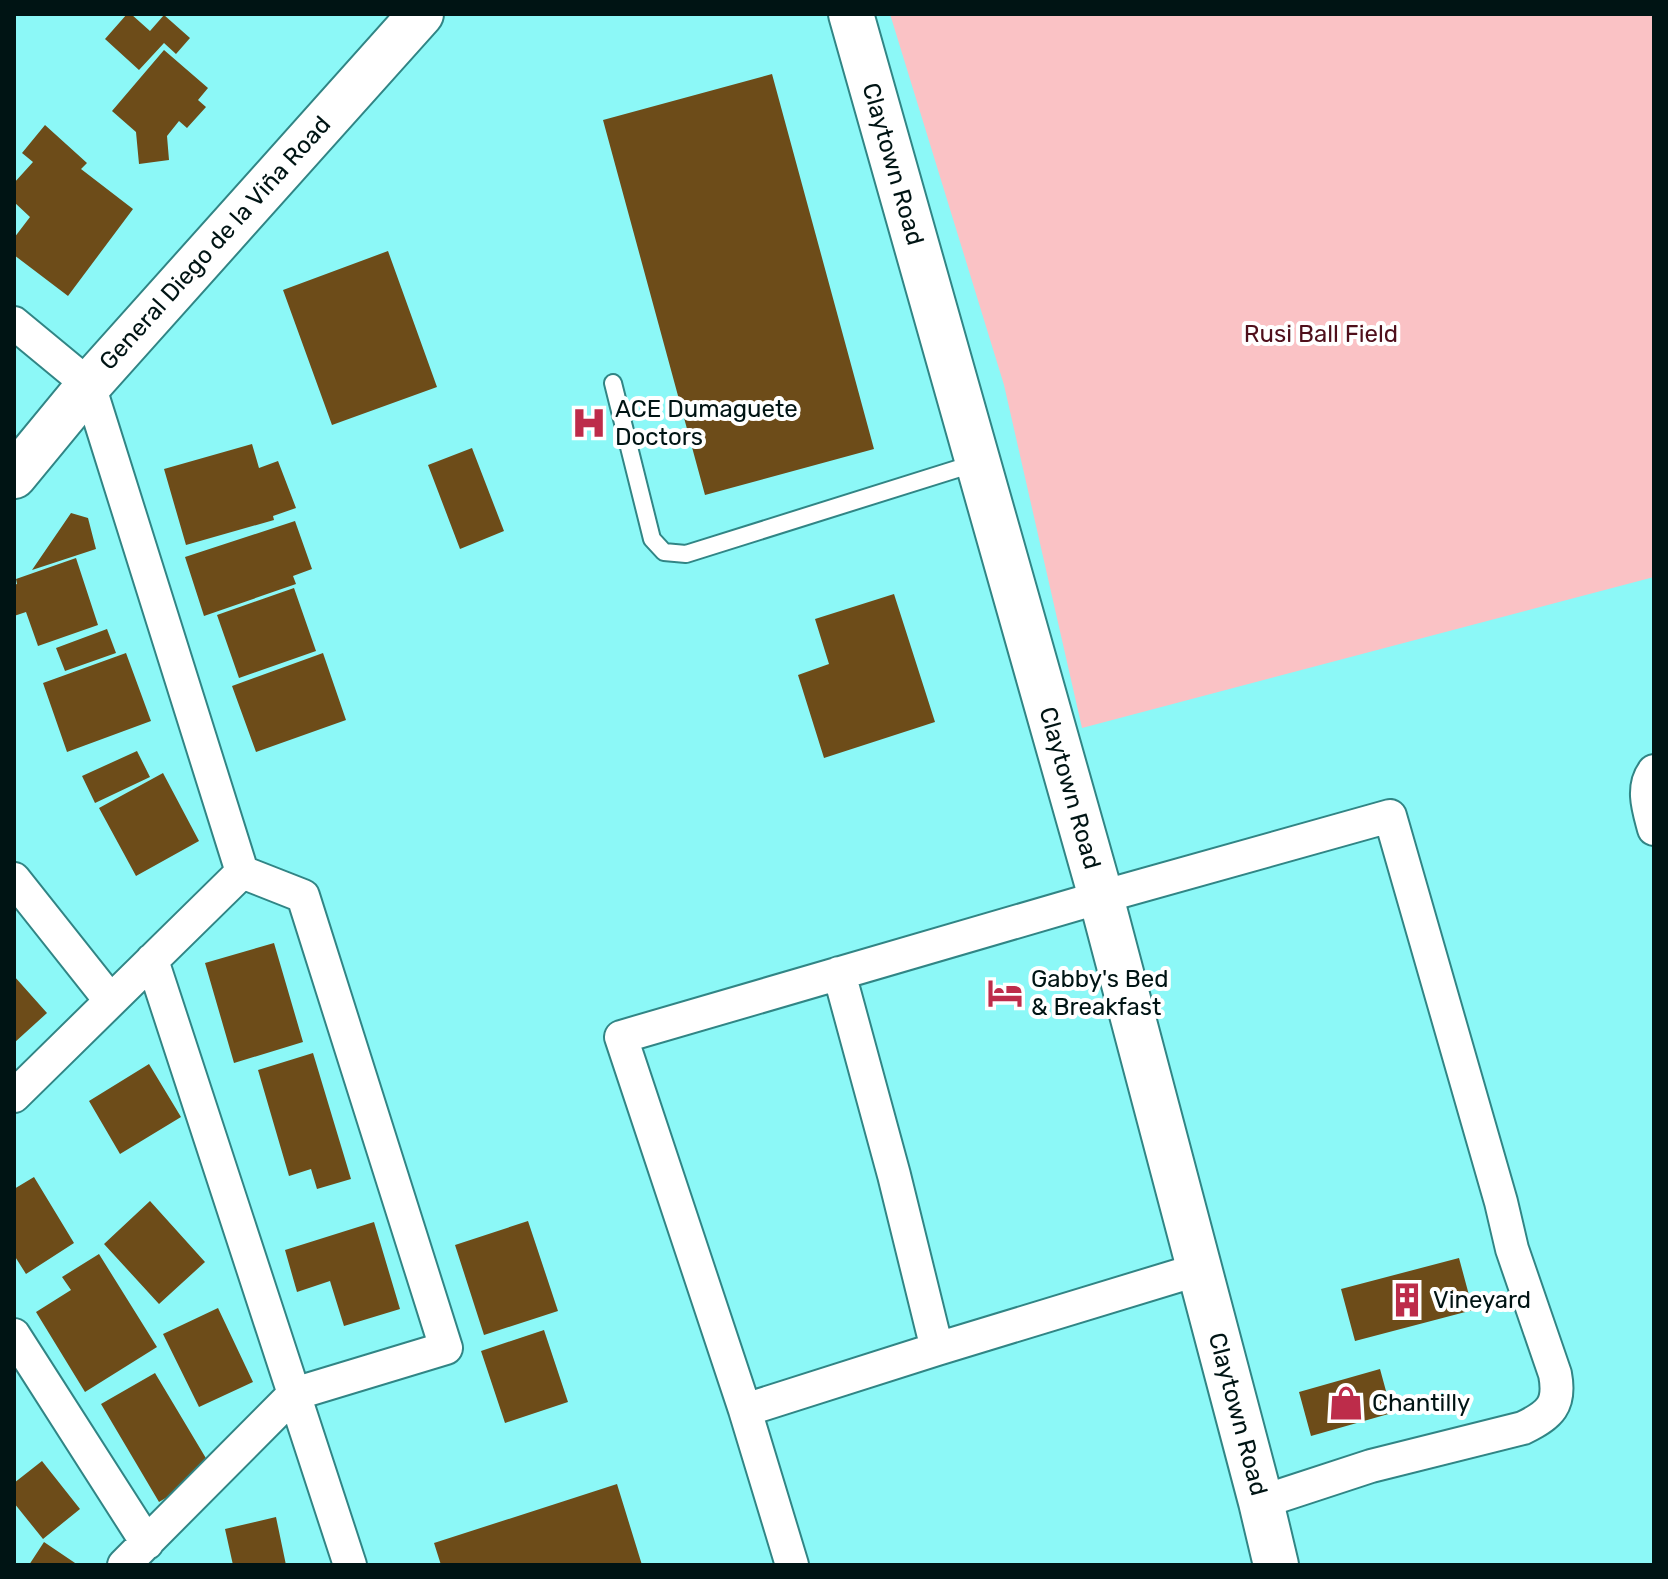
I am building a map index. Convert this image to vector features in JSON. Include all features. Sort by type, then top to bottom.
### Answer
[{"type":"street","name":"Claytown Road","points":[[851,14],[1101,897],[1276,1565]]},
{"type":"street","name":"General Diego de la Viña Road","points":[[14,476],[403,20]]},
{"type":"street","points":[[14,323],[89,385],[242,872]]},
{"type":"street","points":[[1654,771],[1647,780],[1648,805],[1654,829]]},
{"type":"street","points":[[792,1565],[745,1410],[621,1037],[1390,816],[1512,1249],[1555,1374],[1558,1393],[1549,1412],[1523,1428],[1371,1466],[1261,1502]]},
{"type":"street","points":[[14,1096],[242,872]]},
{"type":"street","points":[[124,1565],[294,1394],[446,1348],[303,896],[242,872]]},
{"type":"street","points":[[14,879],[110,1000]]},
{"type":"street","points":[[152,960],[350,1565]]},
{"type":"street","points":[[839,973],[937,1349]]},
{"type":"street","points":[[745,1410],[1200,1269]]},
{"type":"street","points":[[14,1335],[147,1543]]},
{"type":"lane","points":[[613,383],[652,539],[664,552],[686,554],[978,462]]},
{"type":"green space","name":"Rusi Ball Field","points":[[890,14],[1654,14],[1654,577],[1082,728],[1004,385]]},
{"type":"building","points":[[127,14],[150,31],[164,15],[190,38],[176,54],[164,43],[139,70],[105,39]]},
{"type":"building","points":[[164,50],[208,88],[198,100],[206,107],[187,128],[179,121],[167,136],[169,160],[139,164],[136,132],[112,111]]},
{"type":"building","points":[[772,74],[874,449],[705,495],[603,120]]},
{"type":"building","points":[[45,125],[87,163],[81,169],[133,209],[68,296],[14,255],[14,238],[30,217],[14,202],[14,183],[33,162],[22,153]]},
{"type":"building","points":[[388,251],[437,387],[332,425],[283,290]]},
{"type":"building","points":[[252,444],[259,468],[278,461],[296,508],[273,516],[274,520],[186,545],[164,469]]},
{"type":"building","points":[[472,448],[504,531],[460,549],[428,465]]},
{"type":"building","points":[[71,513],[88,518],[96,549],[32,570]]},
{"type":"building","points":[[295,521],[312,569],[293,576],[296,584],[204,616],[185,557]]},
{"type":"building","points":[[76,558],[98,625],[38,646],[26,612],[14,616],[16,579]]},
{"type":"building","points":[[294,588],[316,651],[239,678],[217,615]]},
{"type":"building","points":[[894,594],[935,722],[824,758],[798,675],[829,664],[815,619]]},
{"type":"building","points":[[107,629],[116,653],[65,671],[56,648]]},
{"type":"building","points":[[126,653],[151,721],[67,752],[43,683]]},
{"type":"building","points":[[323,653],[346,720],[256,752],[232,686]]},
{"type":"building","points":[[137,751],[150,777],[95,803],[82,776]]},
{"type":"building","points":[[163,773],[199,841],[136,876],[99,808]]},
{"type":"building","points":[[274,943],[303,1042],[234,1063],[205,963]]},
{"type":"building","points":[[14,976],[47,1013],[14,1043]]},
{"type":"building","points":[[313,1053],[351,1179],[317,1189],[311,1169],[289,1176],[258,1070]]},
{"type":"building","points":[[149,1064],[181,1117],[120,1154],[89,1101]]},
{"type":"building","points":[[34,1177],[74,1243],[26,1274],[14,1255],[14,1189]]},
{"type":"building","points":[[150,1201],[205,1262],[159,1304],[104,1244]]},
{"type":"building","points":[[528,1221],[558,1311],[484,1335],[455,1245]]},
{"type":"building","points":[[374,1222],[400,1309],[344,1326],[330,1281],[297,1292],[285,1250]]},
{"type":"building","points":[[99,1254],[157,1347],[85,1392],[36,1312],[71,1290],[62,1277]]},
{"type":"building","name":"Vineyard","points":[[1459,1258],[1473,1310],[1355,1341],[1341,1289]]},
{"type":"building","points":[[218,1308],[253,1382],[199,1407],[163,1334]]},
{"type":"building","points":[[544,1330],[568,1402],[505,1423],[481,1351]]},
{"type":"building","name":"Chantilly","points":[[1380,1369],[1392,1413],[1311,1436],[1299,1392]]},
{"type":"building","points":[[155,1373],[213,1470],[159,1502],[101,1404]]},
{"type":"building","points":[[42,1461],[80,1509],[43,1539],[14,1503],[14,1483]]},
{"type":"building","points":[[617,1484],[642,1565],[441,1565],[434,1543]]},
{"type":"building","points":[[276,1517],[286,1565],[233,1565],[225,1529]]},
{"type":"building","points":[[44,1542],[78,1565],[29,1565]]},
{"type":"place","name":"ACE Dumaguete Doctors","points":[[589,423]]},
{"type":"place","name":"Gabby's Bed & Breakfast","points":[[1005,993]]},
{"type":"place","name":"Vineyard","points":[[1407,1300]]},
{"type":"place","name":"Chantilly","points":[[1346,1403]]}]
